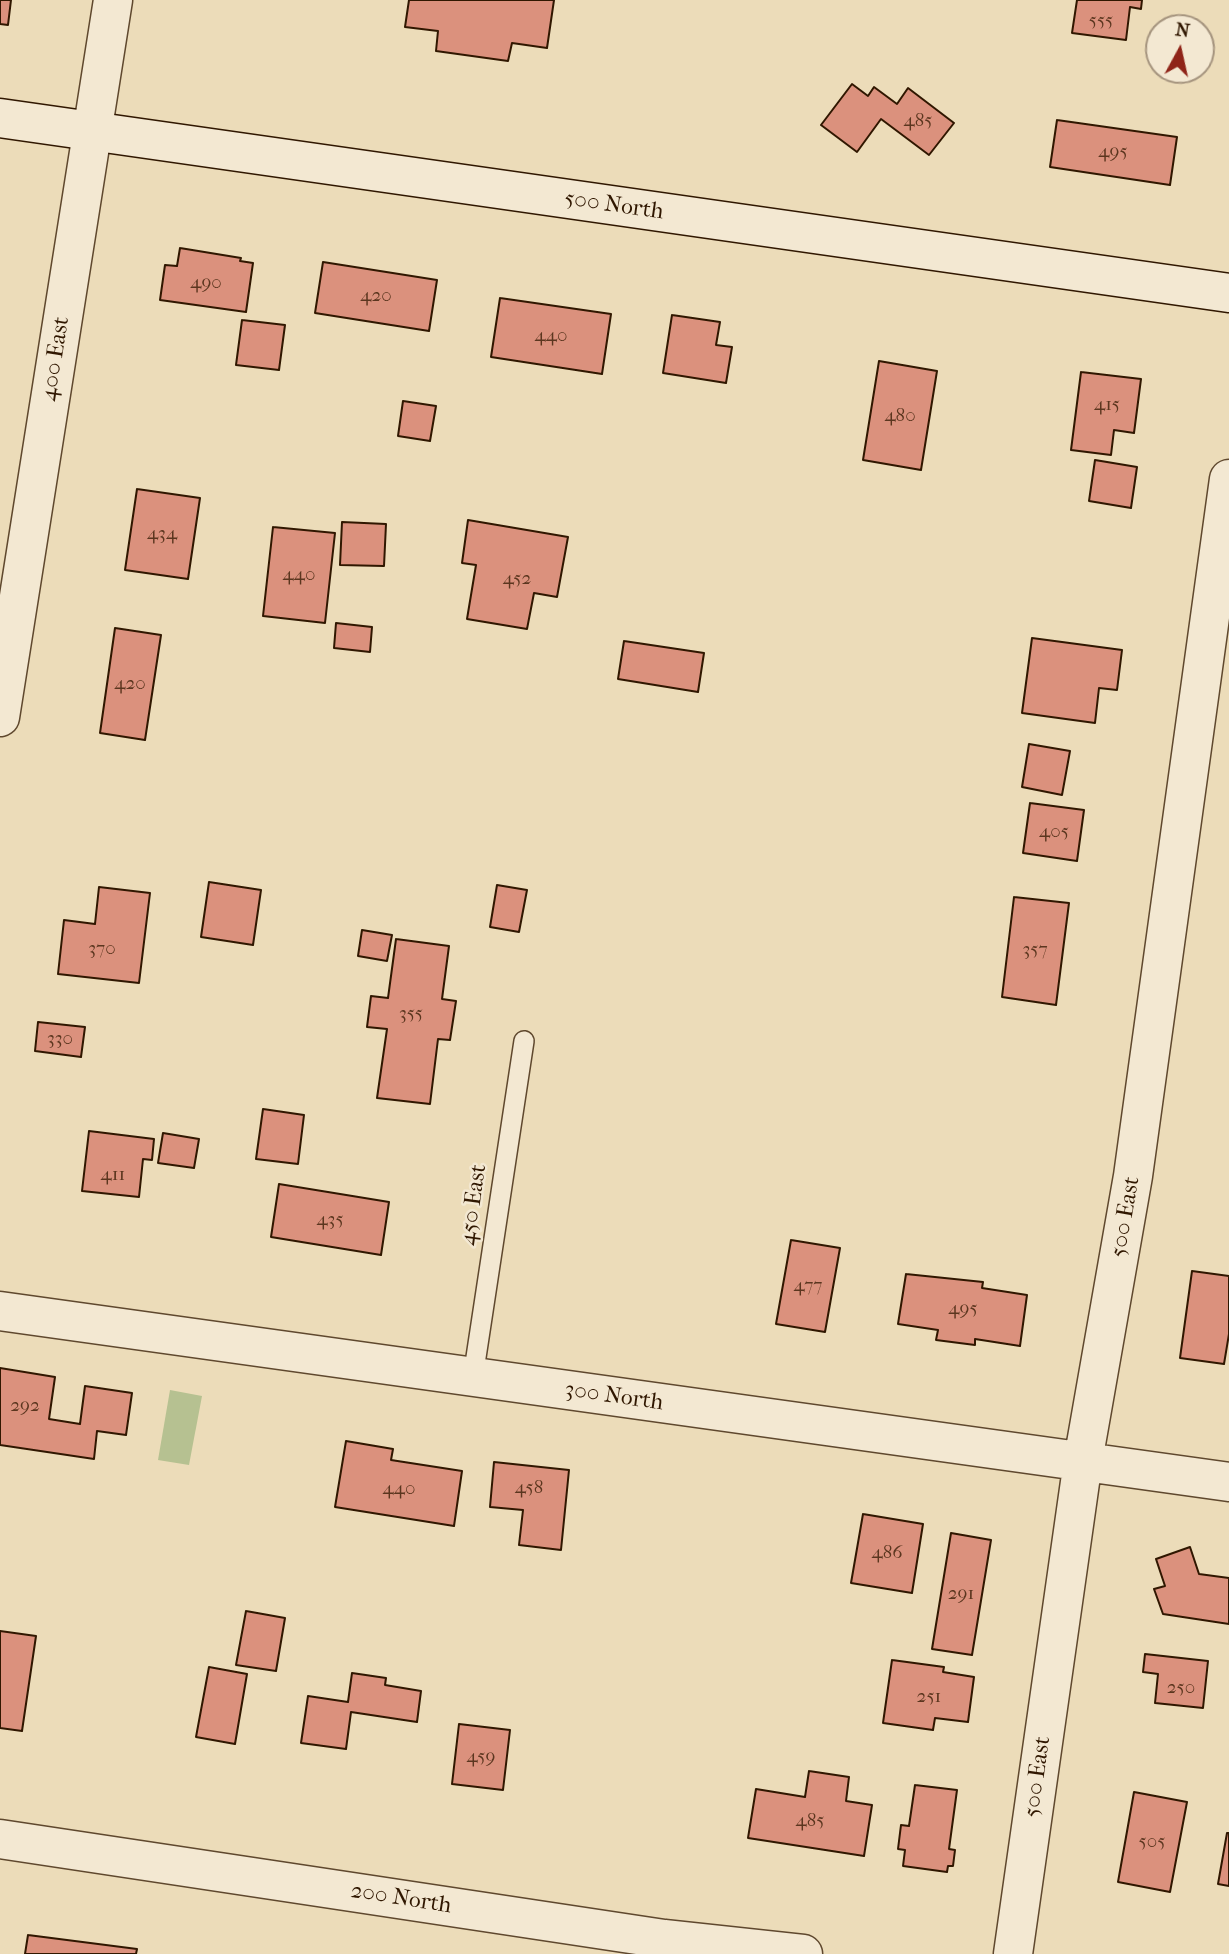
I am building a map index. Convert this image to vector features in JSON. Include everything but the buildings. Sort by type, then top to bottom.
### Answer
[{"type":"street","name":"400 East","points":[[0,717],[113,0]]},
{"type":"street","name":"500 North","points":[[0,118],[1229,293]]},
{"type":"street","name":"500 East","points":[[1013,1954],[1083,1461],[1133,1176],[1229,479]]},
{"type":"street","name":"300 North","points":[[0,1311],[856,1433],[1229,1482]]},
{"type":"street","name":"200 North","points":[[0,1839],[664,1939],[803,1954]]},
{"type":"lane","name":"450 East","points":[[473,1377],[524,1041]]},
{"type":"green space","points":[[170,1390],[202,1396],[189,1465],[158,1460]]}]
